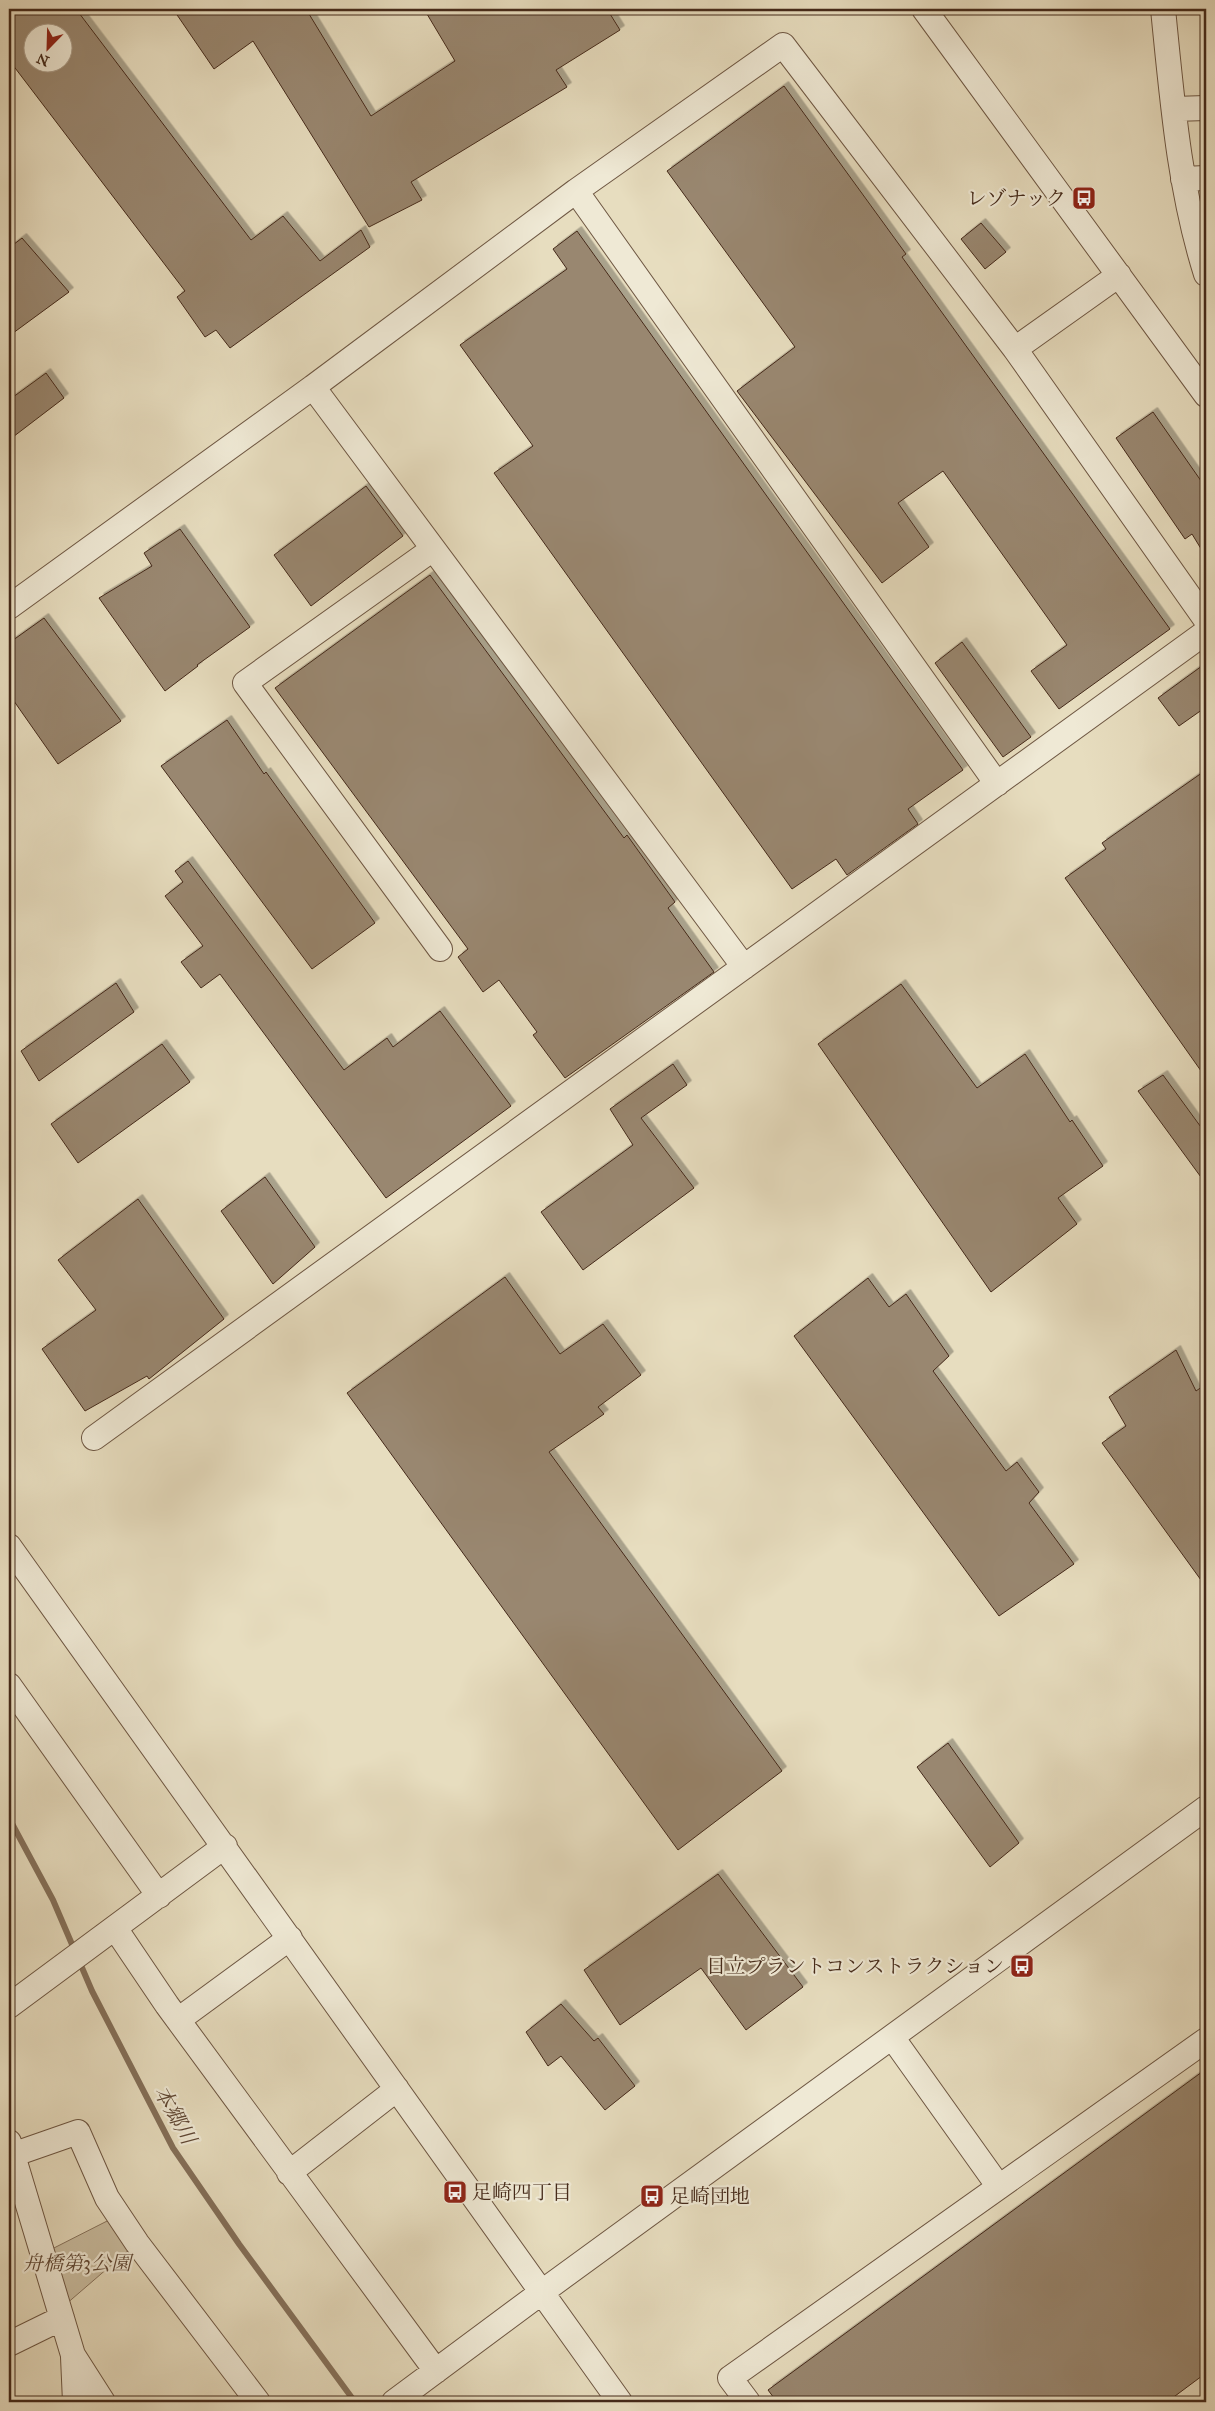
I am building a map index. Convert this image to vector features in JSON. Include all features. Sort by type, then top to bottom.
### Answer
[{"type":"street","points":[[924,9],[1206,395]]},
{"type":"street","points":[[1164,9],[1174,108],[1195,179],[1206,274]]},
{"type":"street","points":[[9,607],[314,387],[576,191],[783,45],[1015,349],[1206,620]]},
{"type":"street","points":[[1174,108],[1206,108]]},
{"type":"street","points":[[576,191],[997,784]]},
{"type":"street","points":[[1015,349],[1119,275]]},
{"type":"street","points":[[314,387],[744,967]]},
{"type":"street","points":[[434,549],[245,683],[440,949]]},
{"type":"street","points":[[94,1438],[1206,632]]},
{"type":"street","points":[[10,1551],[225,1846],[620,2402]]},
{"type":"street","points":[[9,1685],[158,1896]]},
{"type":"street","points":[[394,2402],[1206,1808]]},
{"type":"street","points":[[9,2006],[56,1969],[115,1928],[225,1846]]},
{"type":"street","points":[[115,1928],[178,2020],[436,2371]]},
{"type":"street","points":[[178,2020],[290,1938]]},
{"type":"street","points":[[892,2037],[999,2187]]},
{"type":"street","points":[[748,2402],[730,2378],[1206,2040]]},
{"type":"street","points":[[289,2172],[397,2089]]},
{"type":"street","points":[[74,2402],[73,2355],[11,2148],[78,2132],[107,2198],[137,2243],[258,2402]]},
{"type":"street","points":[[9,2343],[62,2318]]},
{"type":"street","points":[[73,2355],[103,2402]]},
{"type":"green space","name":"舟橋第3公園","points":[[115,2217],[137,2243],[65,2305],[48,2251]]},
{"type":"building","points":[[9,9],[76,9],[251,240],[283,216],[320,261],[361,230],[370,247],[230,348],[216,330],[205,337],[177,297],[185,291],[9,60]]},
{"type":"building","points":[[173,9],[306,9],[371,116],[455,61],[424,9],[607,9],[620,30],[556,70],[567,87],[411,182],[422,200],[369,227],[253,41],[214,69]]},
{"type":"building","points":[[784,86],[906,254],[902,257],[1170,629],[1059,709],[1031,671],[1067,645],[943,471],[898,503],[929,547],[882,583],[737,391],[795,347],[667,171]]},
{"type":"building","points":[[981,223],[1006,252],[985,269],[961,239]]},
{"type":"building","points":[[577,231],[963,770],[908,809],[918,824],[847,875],[836,859],[792,889],[494,473],[533,446],[460,345],[567,269],[553,249]]},
{"type":"building","points":[[22,238],[69,292],[9,336],[9,248]]},
{"type":"building","points":[[46,373],[64,398],[9,440],[9,400]]},
{"type":"building","points":[[1153,412],[1206,488],[1206,557],[1192,534],[1185,539],[1116,438]]},
{"type":"building","points":[[366,486],[403,536],[311,606],[274,555]]},
{"type":"building","points":[[180,529],[250,627],[197,665],[165,691],[99,598],[152,566],[144,553]]},
{"type":"building","points":[[430,575],[624,838],[627,835],[675,902],[668,908],[714,972],[565,1078],[533,1035],[537,1032],[499,980],[483,992],[458,957],[468,949],[275,688]]},
{"type":"building","points":[[44,618],[121,721],[58,764],[9,694],[9,643]]},
{"type":"building","points":[[962,642],[1031,737],[1003,757],[935,663]]},
{"type":"building","points":[[1206,663],[1206,707],[1179,726],[1158,698]]},
{"type":"building","points":[[227,720],[264,774],[266,772],[375,923],[312,969],[161,766]]},
{"type":"building","points":[[1206,770],[1206,1078],[1065,878],[1106,849],[1102,843]]},
{"type":"building","points":[[188,861],[344,1070],[387,1038],[393,1047],[440,1011],[511,1106],[386,1198],[220,974],[201,988],[181,962],[203,946],[165,896],[183,882],[175,871]]},
{"type":"building","points":[[116,983],[134,1012],[39,1081],[21,1051]]},
{"type":"building","points":[[901,984],[977,1088],[1025,1054],[1070,1122],[1072,1120],[1103,1166],[1058,1198],[1077,1224],[991,1292],[818,1044]]},
{"type":"building","points":[[162,1044],[190,1082],[78,1163],[51,1124]]},
{"type":"building","points":[[673,1064],[687,1085],[641,1118],[694,1188],[583,1270],[541,1212],[633,1145],[610,1109]]},
{"type":"building","points":[[1163,1075],[1206,1134],[1206,1184],[1138,1091]]},
{"type":"building","points":[[265,1177],[315,1247],[273,1284],[221,1211]]},
{"type":"building","points":[[138,1199],[224,1319],[149,1379],[147,1376],[85,1411],[42,1349],[96,1310],[58,1260]]},
{"type":"building","points":[[505,1277],[560,1354],[603,1324],[641,1375],[598,1407],[604,1414],[549,1452],[782,1771],[678,1850],[347,1393]]},
{"type":"building","points":[[868,1278],[889,1307],[906,1294],[949,1356],[933,1371],[1006,1471],[1017,1462],[1039,1492],[1029,1503],[1074,1564],[999,1616],[794,1336]]},
{"type":"building","points":[[1176,1350],[1196,1391],[1206,1384],[1206,1587],[1102,1443],[1126,1426],[1109,1397]]},
{"type":"building","points":[[948,1743],[1019,1843],[990,1867],[917,1767]]},
{"type":"building","points":[[718,1874],[803,1987],[746,2030],[701,1968],[620,2025],[584,1970]]},
{"type":"building","points":[[561,2004],[594,2041],[598,2038],[635,2086],[605,2110],[561,2056],[548,2066],[526,2032]]},
{"type":"building","points":[[1206,2069],[1206,2373],[1167,2402],[777,2402],[768,2390]]},
{"type":"waterway","name":"本郷川","points":[[9,1818],[53,1900],[92,1991],[173,2148],[239,2244],[355,2402]]},
{"type":"place","name":"レゾナック","points":[[1084,198]]},
{"type":"place","name":"日立プラントコンストラクション","points":[[1022,1966]]},
{"type":"place","name":"足崎四丁目","points":[[455,2192]]},
{"type":"place","name":"足崎団地","points":[[652,2196]]}]
